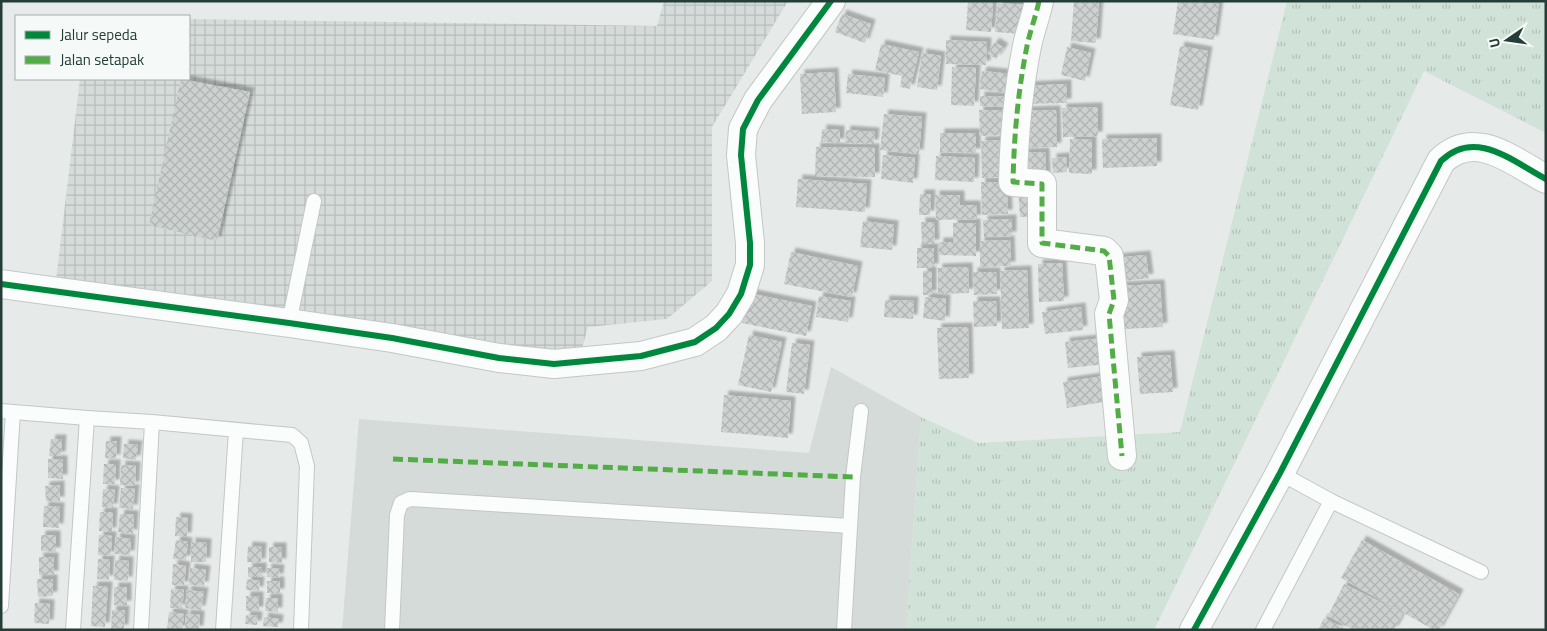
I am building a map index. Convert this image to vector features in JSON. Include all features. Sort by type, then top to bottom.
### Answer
[{"type":"street","points":[[1,284],[289,323],[392,338],[499,358],[554,364],[642,356],[695,342],[716,328],[729,314],[741,294],[750,265],[750,243],[741,155],[743,129],[758,100],[831,1]]},
{"type":"street","points":[[1039,1],[1028,44],[1020,91],[1014,135],[1013,182],[1042,184],[1042,243],[1104,251],[1109,256],[1114,300],[1109,314],[1122,456]]},
{"type":"street","points":[[1194,630],[1280,473],[1442,161],[1452,151],[1463,146],[1483,146],[1546,179]]},
{"type":"lane","points":[[289,323],[314,201]]},
{"type":"lane","points":[[844,630],[850,526],[861,411]]},
{"type":"lane","points":[[1,606],[7,412],[152,422],[292,435],[301,443],[307,466],[301,630]]},
{"type":"lane","points":[[73,630],[87,418]]},
{"type":"lane","points":[[141,630],[152,422]]},
{"type":"lane","points":[[223,630],[236,430]]},
{"type":"lane","points":[[1280,473],[1331,501],[1481,572]]},
{"type":"lane","points":[[392,630],[397,515],[401,503],[410,499],[850,526]]},
{"type":"lane","points":[[1263,630],[1331,501]]},
{"type":"shaded area","points":[[664,1],[788,1],[712,127],[712,281],[667,319],[588,327],[575,373],[54,297],[80,80],[190,80],[190,19],[657,26]]},
{"type":"shaded area","points":[[831,367],[921,417],[906,630],[342,630],[359,419],[809,453]]},
{"type":"green space","points":[[1287,1],[1546,1],[1546,133],[1424,71],[1154,630],[906,630],[921,417],[978,443],[1180,432]]},
{"type":"building","points":[[968,1],[993,3],[991,32],[966,30]]},
{"type":"building","points":[[1074,1],[1099,2],[1096,43],[1071,41]]},
{"type":"building","points":[[1178,1],[1219,4],[1214,40],[1173,34]]},
{"type":"building","points":[[998,3],[1024,5],[1022,34],[995,32]]},
{"type":"building","points":[[842,14],[871,24],[865,43],[835,32]]},
{"type":"building","points":[[946,40],[987,42],[986,65],[946,64]]},
{"type":"building","points":[[995,42],[1004,48],[996,59],[987,53]]},
{"type":"building","points":[[881,44],[919,52],[910,89],[900,87],[902,76],[875,70]]},
{"type":"building","points":[[1180,46],[1208,51],[1198,110],[1170,105]]},
{"type":"building","points":[[1067,47],[1091,53],[1085,81],[1061,75]]},
{"type":"building","points":[[922,53],[941,56],[937,90],[917,87]]},
{"type":"building","points":[[952,67],[976,68],[974,106],[951,105]]},
{"type":"building","points":[[982,71],[1011,74],[1008,93],[979,89]]},
{"type":"building","points":[[834,72],[836,112],[802,114],[800,74]]},
{"type":"building","points":[[848,74],[885,78],[883,97],[846,93]]},
{"type":"building","points":[[181,80],[250,92],[217,241],[149,225]]},
{"type":"building","points":[[1067,84],[1067,103],[1024,104],[1024,86]]},
{"type":"building","points":[[980,96],[1008,97],[1008,107],[980,106]]},
{"type":"building","points":[[1098,107],[1098,136],[1063,137],[1062,108]]},
{"type":"building","points":[[979,110],[1005,110],[1006,135],[980,136]]},
{"type":"building","points":[[1056,110],[1057,147],[1024,148],[1023,111]]},
{"type":"building","points":[[884,114],[922,117],[919,154],[880,150]]},
{"type":"building","points":[[822,129],[840,130],[840,143],[821,142]]},
{"type":"building","points":[[846,130],[875,132],[874,144],[845,143]]},
{"type":"building","points":[[940,133],[976,133],[976,153],[940,152]]},
{"type":"building","points":[[1157,138],[1157,166],[1103,168],[1102,139]]},
{"type":"building","points":[[1070,139],[1092,140],[1092,174],[1069,173]]},
{"type":"building","points":[[1003,140],[1004,177],[982,178],[981,141]]},
{"type":"building","points":[[816,147],[875,148],[875,177],[815,176]]},
{"type":"building","points":[[1045,152],[1046,177],[1020,178],[1019,153]]},
{"type":"building","points":[[883,155],[915,158],[913,183],[881,179]]},
{"type":"building","points":[[936,156],[975,158],[974,182],[935,180]]},
{"type":"building","points":[[1066,157],[1067,172],[1053,173],[1052,158]]},
{"type":"building","points":[[798,179],[867,184],[865,212],[796,207]]},
{"type":"building","points":[[981,182],[1007,182],[1008,214],[982,215]]},
{"type":"building","points":[[1018,187],[1039,189],[1039,216],[1020,217]]},
{"type":"building","points":[[920,194],[931,194],[930,215],[919,215]]},
{"type":"building","points":[[935,195],[960,195],[960,205],[976,205],[977,219],[936,220]]},
{"type":"building","points":[[1012,219],[1012,236],[984,237],[983,220]]},
{"type":"building","points":[[863,221],[894,225],[892,250],[860,247]]},
{"type":"building","points":[[921,222],[934,222],[935,244],[922,244]]},
{"type":"building","points":[[953,223],[976,223],[976,256],[939,255],[939,242],[953,242]]},
{"type":"building","points":[[1010,240],[1011,266],[980,267],[980,241]]},
{"type":"building","points":[[917,248],[934,248],[934,268],[917,268]]},
{"type":"building","points":[[791,252],[858,266],[852,297],[784,284]]},
{"type":"building","points":[[1146,255],[1149,278],[1118,282],[1115,258]]},
{"type":"building","points":[[1062,263],[1064,301],[1039,302],[1038,264]]},
{"type":"building","points":[[968,267],[969,293],[938,294],[938,268]]},
{"type":"building","points":[[1027,270],[1029,328],[1002,329],[1000,271]]},
{"type":"building","points":[[923,271],[932,271],[932,295],[923,295]]},
{"type":"building","points":[[973,272],[996,272],[997,294],[974,295]]},
{"type":"building","points":[[1160,284],[1163,327],[1124,329],[1121,286]]},
{"type":"building","points":[[748,293],[812,306],[806,336],[742,323]]},
{"type":"building","points":[[819,296],[851,301],[848,322],[816,317]]},
{"type":"building","points":[[925,297],[946,299],[945,321],[923,318]]},
{"type":"building","points":[[885,300],[914,301],[913,319],[884,317]]},
{"type":"building","points":[[973,301],[996,301],[997,326],[974,327]]},
{"type":"building","points":[[1081,307],[1083,330],[1045,334],[1042,312]]},
{"type":"building","points":[[968,327],[969,378],[939,379],[937,328]]},
{"type":"building","points":[[749,335],[782,342],[771,392],[738,385]]},
{"type":"building","points":[[1104,338],[1107,364],[1068,368],[1065,342]]},
{"type":"building","points":[[792,343],[810,345],[804,394],[786,392]]},
{"type":"building","points":[[1170,355],[1173,392],[1140,394],[1137,357]]},
{"type":"building","points":[[1104,376],[1109,401],[1067,408],[1063,382]]},
{"type":"building","points":[[724,395],[791,401],[788,438],[721,432]]},
{"type":"building","points":[[51,439],[62,439],[61,456],[49,456]]},
{"type":"building","points":[[106,441],[117,441],[116,459],[105,458]]},
{"type":"building","points":[[124,444],[138,445],[136,460],[123,458]]},
{"type":"building","points":[[48,459],[63,460],[63,479],[48,478]]},
{"type":"building","points":[[104,464],[116,464],[115,484],[103,484]]},
{"type":"building","points":[[121,465],[136,466],[135,486],[120,485]]},
{"type":"building","points":[[60,485],[60,501],[46,501],[45,486]]},
{"type":"building","points":[[121,488],[135,489],[133,509],[119,508]]},
{"type":"building","points":[[103,489],[115,490],[113,508],[102,507]]},
{"type":"building","points":[[44,506],[60,507],[59,528],[43,527]]},
{"type":"building","points":[[100,512],[113,512],[112,532],[99,531]]},
{"type":"building","points":[[120,514],[134,515],[133,534],[118,532]]},
{"type":"building","points":[[176,517],[188,518],[187,537],[175,536]]},
{"type":"building","points":[[41,535],[56,535],[56,552],[41,551]]},
{"type":"building","points":[[99,535],[112,536],[111,556],[98,555]]},
{"type":"building","points":[[116,537],[131,539],[130,555],[114,554]]},
{"type":"building","points":[[176,540],[188,542],[186,560],[173,559]]},
{"type":"building","points":[[1362,540],[1459,594],[1439,630],[1434,630],[1341,578]]},
{"type":"building","points":[[191,542],[207,543],[206,562],[191,562]]},
{"type":"building","points":[[248,546],[262,547],[261,563],[247,562]]},
{"type":"building","points":[[269,547],[282,547],[282,563],[269,562]]},
{"type":"building","points":[[39,557],[54,557],[54,575],[39,575]]},
{"type":"building","points":[[98,559],[110,560],[109,580],[97,579]]},
{"type":"building","points":[[115,560],[129,561],[128,581],[114,580]]},
{"type":"building","points":[[173,564],[186,566],[184,586],[172,585]]},
{"type":"building","points":[[248,567],[262,567],[262,577],[248,577]]},
{"type":"building","points":[[190,568],[206,570],[204,586],[189,585]]},
{"type":"building","points":[[267,568],[280,569],[279,578],[267,577]]},
{"type":"building","points":[[37,579],[53,579],[53,596],[38,597]]},
{"type":"building","points":[[247,579],[260,581],[259,591],[246,590]]},
{"type":"building","points":[[267,581],[280,581],[280,593],[267,593]]},
{"type":"building","points":[[1344,584],[1403,613],[1394,630],[1354,630],[1328,616]]},
{"type":"building","points":[[93,586],[108,586],[105,627],[91,626]]},
{"type":"building","points":[[114,587],[127,587],[127,605],[114,605]]},
{"type":"building","points":[[171,589],[184,590],[182,609],[170,608]]},
{"type":"building","points":[[187,590],[204,592],[201,610],[185,608]]},
{"type":"building","points":[[246,596],[259,596],[259,611],[246,611]]},
{"type":"building","points":[[266,598],[278,598],[278,612],[265,611]]},
{"type":"building","points":[[35,603],[50,604],[49,624],[34,623]]},
{"type":"building","points":[[112,610],[125,610],[124,629],[111,629]]},
{"type":"building","points":[[169,612],[184,614],[182,630],[167,630]]},
{"type":"building","points":[[186,614],[200,615],[199,630],[185,630]]},
{"type":"building","points":[[246,615],[258,616],[257,625],[245,624]]},
{"type":"building","points":[[264,617],[279,619],[278,627],[263,626]]},
{"type":"building","points":[[1324,618],[1347,630],[1318,630]]},
{"type":"marked path","points":[[1039,1],[1028,40],[1021,80],[1015,131],[1013,182],[1042,184],[1042,243],[1104,251],[1109,256],[1114,300],[1109,314],[1122,456]]},
{"type":"marked path","points":[[393,459],[853,477]]},
{"type":"cycle path","points":[[1,284],[289,323],[392,338],[499,358],[554,364],[641,356],[695,342],[716,328],[729,314],[741,294],[750,265],[750,243],[741,155],[743,129],[758,100],[831,1]]},
{"type":"cycle path","points":[[1194,630],[1280,473],[1441,161],[1454,152],[1467,147],[1480,147],[1507,157],[1546,179]]}]
